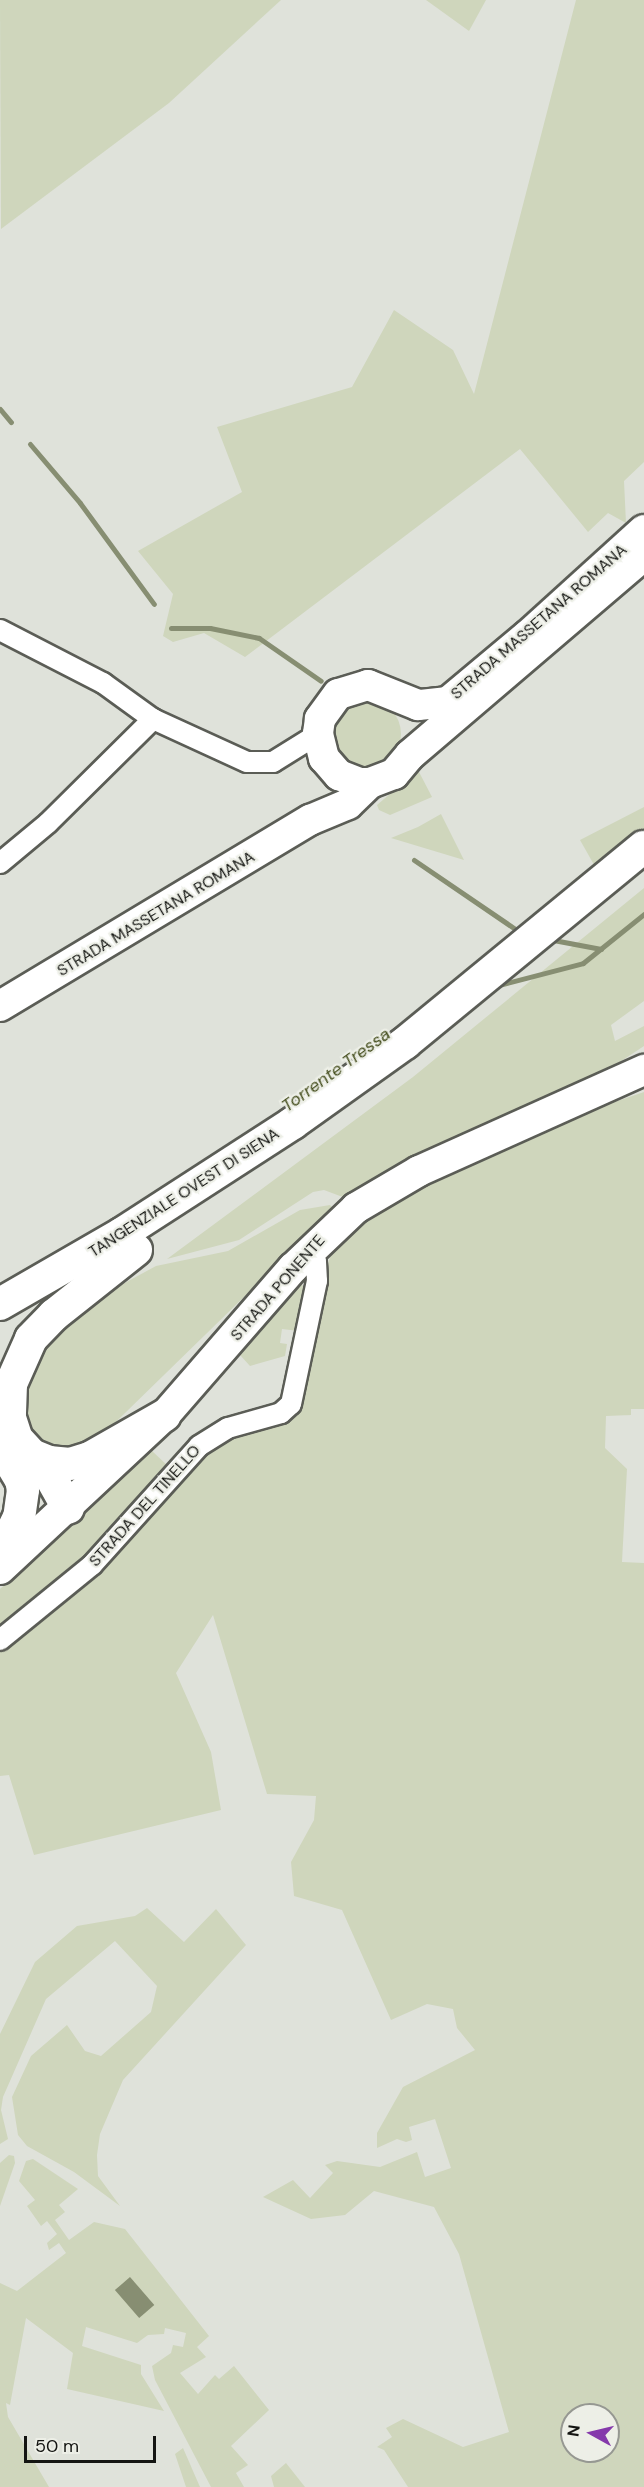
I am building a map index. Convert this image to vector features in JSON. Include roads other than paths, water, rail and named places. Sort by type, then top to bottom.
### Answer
[{"type":"highway","name":"TANGENZIALE OVEST DI SIENA","points":[[0,1304],[143,1221],[303,1116],[405,1043],[644,847]]},
{"type":"highway","name":"TANGENZIALE OVEST DI SIENA","points":[[0,1326],[136,1250],[356,1103],[503,990],[644,873]]},
{"type":"highway","points":[[68,1508],[31,1470],[5,1431],[13,1376],[31,1339],[54,1315],[136,1250]]},
{"type":"highway","points":[[31,1470],[70,1464],[90,1458],[165,1415]]},
{"type":"highway","points":[[0,1556],[19,1517],[31,1470]]},
{"type":"main road","name":"STRADA MASSETANA ROMANA","points":[[318,734],[327,705],[352,687],[375,687],[418,705],[440,705],[452,700],[644,530]]},
{"type":"main road","name":"STRADA MASSETANA ROMANA","points":[[0,1006],[310,820],[348,804],[370,783],[394,774],[410,755],[644,555]]},
{"type":"main road","points":[[396,696],[414,723],[410,755]]},
{"type":"main road","points":[[318,734],[324,758],[331,767],[349,780],[370,783]]},
{"type":"main road","points":[[310,820],[324,795],[331,767]]},
{"type":"main road","name":"STRADA PONENTE","points":[[0,1569],[68,1508],[165,1415],[307,1252],[356,1208],[396,1183],[644,1070]]},
{"type":"street","points":[[0,630],[119,693],[153,719],[256,765],[273,762],[318,734]]},
{"type":"street","points":[[0,863],[61,811],[153,719]]},
{"type":"street","name":"STRADA DEL TINELLO","points":[[0,1640],[92,1565],[199,1446],[228,1428],[289,1408],[301,1368],[317,1281],[316,1262],[307,1252]]},
{"type":"waterway","points":[[0,409],[11,422]]},
{"type":"waterway","points":[[30,444],[80,503],[154,604]]},
{"type":"waterway","points":[[171,628],[210,628],[259,638],[321,681]]},
{"type":"waterway","points":[[414,860],[521,933]]},
{"type":"waterway","name":"Torrente Tressa","points":[[495,986],[583,963],[644,914]]},
{"type":"waterway","points":[[548,939],[601,949]]}]
